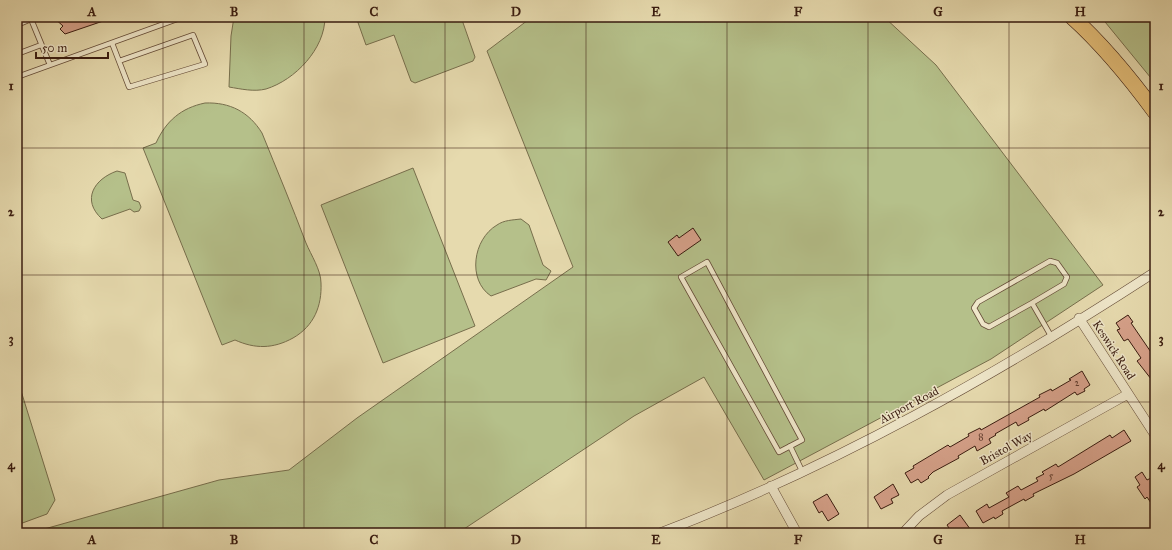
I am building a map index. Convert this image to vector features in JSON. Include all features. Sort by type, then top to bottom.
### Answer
[{"type":"main road","points":[[1072,17],[1101,45],[1127,75],[1155,112]]},
{"type":"street","name":"Airport Road","points":[[660,533],[803,473],[935,405],[1155,272]]},
{"type":"street","name":"Keswick Road","points":[[1079,318],[1155,435]]},
{"type":"street","name":"Bristol Way","points":[[903,533],[919,516],[947,495],[1128,394]]},
{"type":"street","points":[[772,486],[797,533]]},
{"type":"lane","points":[[17,77],[183,17]]},
{"type":"lane","points":[[17,24],[31,19],[50,65]]},
{"type":"lane","points":[[112,43],[128,87],[205,64],[193,35],[119,61]]},
{"type":"lane","points":[[17,54],[41,45]]},
{"type":"lane","points":[[1050,261],[1057,263],[1067,277],[1064,284],[1032,303],[988,327],[983,324],[974,308],[978,302],[1050,261]]},
{"type":"lane","points":[[707,262],[802,440],[790,446],[779,452],[681,277],[707,262]]},
{"type":"lane","points":[[1032,303],[1051,336]]},
{"type":"lane","points":[[790,446],[803,473]]},
{"type":"green space","points":[[234,17],[325,17],[324,29],[320,40],[306,62],[297,71],[277,85],[266,89],[248,90],[229,87],[231,36]]},
{"type":"green space","points":[[356,17],[430,17],[431,20],[441,17],[461,17],[475,57],[473,61],[415,83],[411,81],[394,35],[366,45]]},
{"type":"green space","points":[[532,17],[884,17],[936,65],[1103,285],[991,359],[764,480],[704,377],[634,416],[458,533],[30,533],[219,480],[289,470],[357,418],[573,267],[487,51]]},
{"type":"green space","points":[[1101,17],[1155,17],[1155,83]]},
{"type":"green space","points":[[205,103],[223,104],[238,110],[251,119],[262,133],[321,278],[320,300],[315,315],[306,328],[286,342],[271,346],[257,346],[235,340],[222,345],[143,148],[156,143],[164,128],[175,117],[189,108]]},
{"type":"green space","points":[[413,168],[475,326],[383,363],[321,205]]},
{"type":"green space","points":[[117,171],[125,173],[133,200],[139,202],[141,207],[139,211],[134,212],[130,209],[102,219],[92,205],[91,198],[93,191],[102,179]]},
{"type":"green space","points":[[521,219],[529,225],[543,265],[551,271],[546,280],[536,279],[491,296],[483,289],[478,280],[476,260],[478,249],[489,231],[497,225],[506,221]]},
{"type":"green space","points":[[17,378],[55,500],[47,514],[17,525]]},
{"type":"building","points":[[53,17],[112,18],[65,34],[60,29],[63,26]]},
{"type":"building","points":[[693,228],[701,240],[678,256],[668,242],[677,235],[679,238]]},
{"type":"building","points":[[1128,315],[1133,322],[1131,323],[1155,358],[1155,384],[1137,361],[1141,358],[1128,339],[1124,341],[1117,330],[1120,329],[1116,323]]},
{"type":"building","points":[[1082,371],[1090,385],[1084,389],[1085,391],[1077,395],[1075,392],[1045,411],[1044,409],[1028,418],[1029,420],[1018,426],[1016,422],[989,439],[991,443],[977,451],[975,446],[958,456],[959,458],[933,472],[928,477],[929,478],[921,483],[918,479],[911,483],[905,473],[914,468],[913,466],[948,445],[950,447],[969,436],[968,434],[980,428],[981,430],[1040,397],[1039,395],[1051,389],[1052,391],[1071,380],[1069,379]]},
{"type":"building","points":[[1124,430],[1131,441],[1074,474],[1033,494],[1034,496],[1025,501],[1024,499],[1002,511],[1003,514],[995,519],[994,517],[983,523],[976,511],[987,504],[989,508],[1009,497],[1006,493],[1018,486],[1021,490],[1038,481],[1036,478],[1044,474],[1042,472],[1056,464],[1058,467],[1110,435],[1112,438]]},
{"type":"building","points":[[1142,472],[1147,480],[1151,478],[1155,484],[1155,509],[1147,497],[1145,499],[1137,487],[1140,485],[1135,477]]},
{"type":"building","points":[[893,484],[899,495],[891,499],[893,503],[881,509],[874,497]]},
{"type":"building","points":[[827,494],[839,514],[828,521],[822,511],[819,513],[813,502]]},
{"type":"building","points":[[960,515],[973,533],[942,533],[949,528],[947,525]]}]
